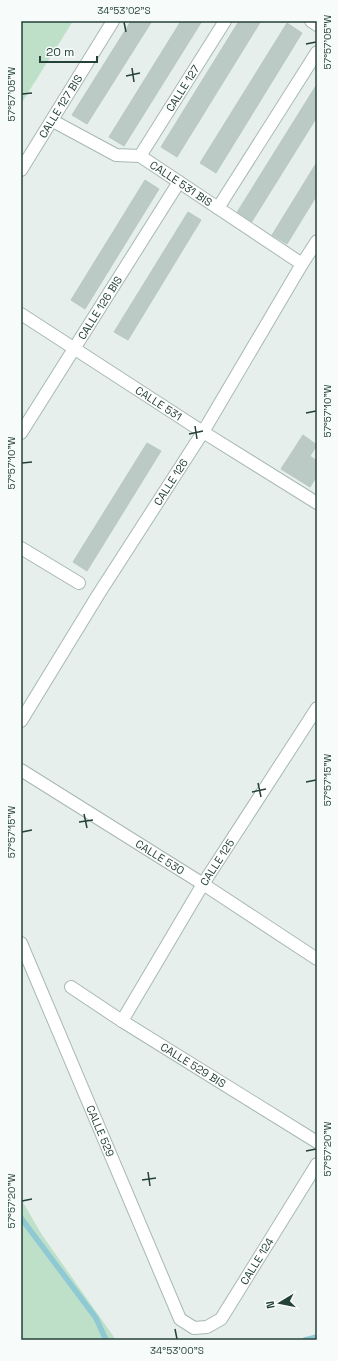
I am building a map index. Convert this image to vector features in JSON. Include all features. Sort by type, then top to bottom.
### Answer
[{"type":"street","name":"CALLE 127 BIS","points":[[21,170],[113,21]]},
{"type":"street","name":"CALLE 127","points":[[140,156],[225,21]]},
{"type":"street","points":[[311,21],[317,25]]},
{"type":"street","points":[[218,208],[317,52]]},
{"type":"street","name":"CALLE 531 BIS","points":[[53,120],[116,155],[140,156],[302,264]]},
{"type":"street","name":"CALLE 126 BIS","points":[[21,433],[180,182]]},
{"type":"street","name":"CALLE 126","points":[[21,721],[98,595],[203,432],[317,241]]},
{"type":"street","name":"CALLE 531","points":[[21,314],[203,432],[317,503]]},
{"type":"street","points":[[21,548],[79,583]]},
{"type":"street","name":"CALLE 125","points":[[122,1021],[203,884],[317,708]]},
{"type":"street","name":"CALLE 530","points":[[21,770],[203,884],[317,959]]},
{"type":"street","name":"CALLE 529","points":[[21,943],[180,1319]]},
{"type":"street","name":"CALLE 529 BIS","points":[[71,987],[122,1021],[317,1142]]},
{"type":"street","name":"CALLE 124","points":[[180,1319],[194,1328],[207,1327],[221,1319],[317,1164]]},
{"type":"green space","points":[[21,21],[73,21],[21,104]]},
{"type":"green space","points":[[21,1199],[42,1235],[116,1340],[21,1340]]},
{"type":"building","points":[[131,21],[152,21],[87,124],[72,115]]},
{"type":"building","points":[[181,21],[202,21],[124,146],[109,137]]},
{"type":"building","points":[[239,21],[261,21],[177,157],[161,147]]},
{"type":"building","points":[[287,23],[302,33],[216,173],[200,163]]},
{"type":"building","points":[[317,84],[317,117],[251,223],[236,214]]},
{"type":"building","points":[[317,162],[317,195],[287,244],[272,235]]},
{"type":"building","points":[[145,180],[159,189],[85,309],[71,300]]},
{"type":"building","points":[[188,212],[201,220],[128,340],[114,332]]},
{"type":"building","points":[[303,435],[317,445],[310,456],[317,461],[317,476],[310,487],[281,469]]},
{"type":"building","points":[[147,443],[161,451],[87,571],[73,562]]},
{"type":"waterway","points":[[21,1218],[96,1318],[106,1340]]},
{"type":"waterway","points":[[305,1340],[317,1337]]}]
